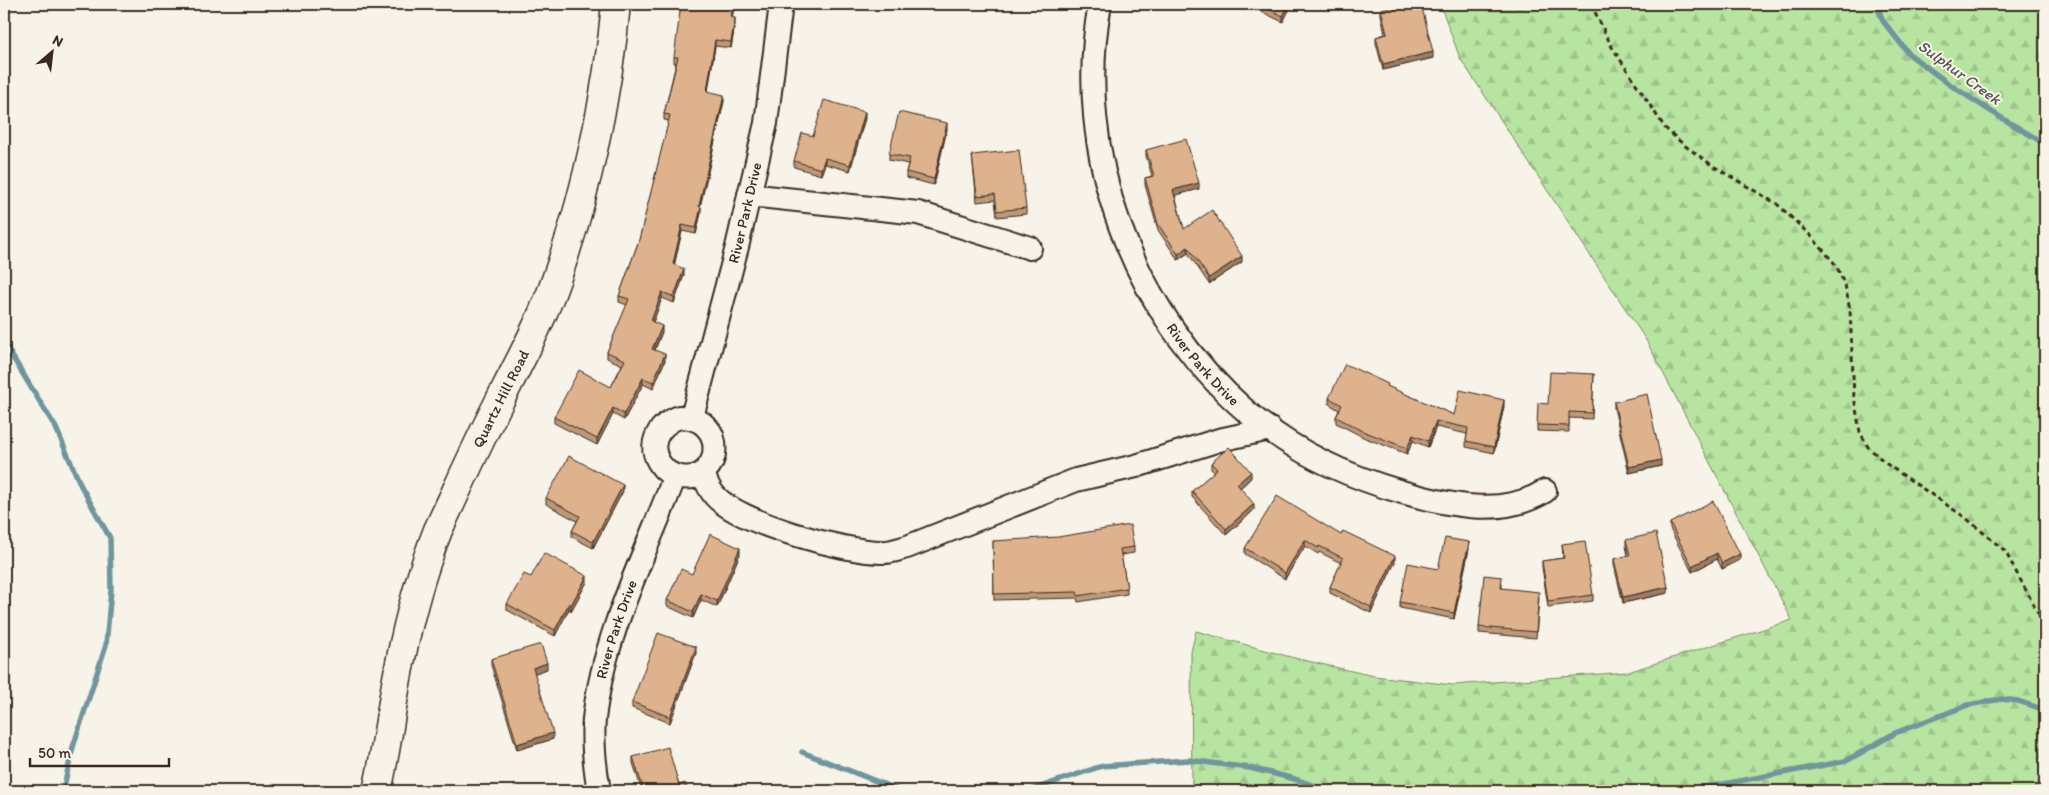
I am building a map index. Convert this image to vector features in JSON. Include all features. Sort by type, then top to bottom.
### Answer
[{"type":"street","name":"Quartz Hill Road","points":[[377,791],[388,738],[404,638],[424,565],[442,521],[542,315],[557,277],[577,213],[604,91],[616,4]]},
{"type":"street","name":"River Park Drive","points":[[692,417],[766,123],[781,4]]},
{"type":"street","name":"River Park Drive","points":[[1100,4],[1093,70],[1095,111],[1101,155],[1122,235],[1141,276],[1178,338],[1226,392],[1247,412],[1270,429],[1319,460],[1386,488],[1428,500],[1494,507],[1535,497],[1545,491]]},
{"type":"street","points":[[749,195],[918,213],[1030,248]]},
{"type":"street","points":[[703,473],[685,477],[675,476],[666,471],[655,455],[654,445],[662,427],[679,417],[692,417],[706,426],[715,444],[714,454],[703,473],[706,484],[716,498],[757,522],[797,535],[849,548],[882,552],[907,547],[1076,480],[1136,466],[1219,440],[1270,429]]},
{"type":"street","name":"River Park Drive","points":[[599,791],[594,760],[594,720],[608,650],[626,598],[675,476]]},
{"type":"path","points":[[1591,4],[1612,47],[1665,128],[1684,145],[1713,166],[1777,204],[1812,236],[1836,265],[1846,285],[1850,310],[1854,397],[1864,441],[1873,453],[1906,480],[1937,498],[1996,542],[2005,551],[2045,626]]},
{"type":"green space","points":[[1440,4],[2045,4],[2045,791],[1192,791],[1191,652],[1196,631],[1294,658],[1374,676],[1453,685],[1628,672],[1792,620],[1646,340],[1460,58]]},
{"type":"building","points":[[681,4],[733,4],[731,17],[735,18],[731,42],[715,40],[707,91],[724,95],[699,206],[701,207],[696,228],[682,225],[673,264],[684,269],[674,297],[662,292],[651,321],[662,326],[652,349],[665,354],[653,382],[643,378],[624,414],[613,408],[597,439],[554,417],[579,370],[611,387],[625,360],[607,352],[629,299],[619,296],[639,240],[670,115],[664,114],[678,57],[674,57]]},
{"type":"building","points":[[1258,4],[1289,4],[1283,16]]},
{"type":"building","points":[[1402,4],[1421,4],[1433,52],[1383,64],[1376,37],[1387,34],[1381,9]]},
{"type":"building","points":[[824,100],[865,112],[850,165],[825,158],[821,169],[794,161],[802,133],[813,136]]},
{"type":"building","points":[[899,112],[947,123],[934,179],[906,172],[910,158],[889,154]]},
{"type":"building","points":[[1186,139],[1199,183],[1173,190],[1184,229],[1212,210],[1242,256],[1209,278],[1188,247],[1178,254],[1158,224],[1145,178],[1154,176],[1146,150]]},
{"type":"building","points":[[1019,150],[1026,208],[997,211],[995,194],[977,196],[972,155]]},
{"type":"building","points":[[1345,364],[1388,384],[1387,386],[1454,415],[1460,390],[1504,400],[1494,447],[1466,441],[1468,428],[1436,421],[1428,441],[1413,435],[1407,448],[1365,432],[1336,417],[1342,405],[1329,398]]},
{"type":"building","points":[[1550,372],[1594,374],[1592,413],[1569,412],[1569,426],[1537,425],[1538,403],[1548,404]]},
{"type":"building","points":[[1647,394],[1661,460],[1629,467],[1614,402]]},
{"type":"building","points":[[1229,447],[1251,472],[1237,484],[1254,504],[1226,529],[1192,491],[1217,469],[1211,463]]},
{"type":"building","points":[[569,456],[623,485],[593,542],[572,531],[580,516],[546,498]]},
{"type":"building","points":[[1277,496],[1341,535],[1343,531],[1395,556],[1371,607],[1330,587],[1343,558],[1319,546],[1318,548],[1305,540],[1285,573],[1245,548]]},
{"type":"building","points":[[1713,501],[1740,554],[1722,563],[1717,553],[1692,566],[1670,523]]},
{"type":"building","points":[[1130,525],[1134,547],[1120,549],[1127,588],[1078,596],[1077,592],[994,594],[993,541],[1058,537]]},
{"type":"building","points":[[1656,533],[1668,587],[1623,597],[1614,559],[1630,555],[1626,540]]},
{"type":"building","points":[[710,534],[740,548],[717,601],[701,594],[693,612],[667,600],[681,569],[692,574]]},
{"type":"building","points":[[1445,538],[1469,542],[1454,613],[1400,602],[1408,563],[1438,569]]},
{"type":"building","points":[[1585,541],[1593,595],[1548,601],[1542,561],[1564,558],[1562,544]]},
{"type":"building","points":[[544,553],[587,576],[571,605],[569,603],[555,630],[507,604],[524,574],[531,577]]},
{"type":"building","points":[[1484,575],[1502,577],[1501,588],[1539,592],[1536,632],[1479,627]]},
{"type":"building","points":[[658,633],[696,647],[670,717],[632,702]]},
{"type":"building","points":[[541,644],[547,663],[533,668],[553,733],[517,744],[491,659]]},
{"type":"building","points":[[668,747],[679,785],[685,783],[688,791],[644,791],[633,757]]},
{"type":"waterway","name":"Sulphur Creek","points":[[1876,4],[1883,21],[1909,54],[1949,84],[2045,144]]},
{"type":"waterway","points":[[4,343],[56,428],[81,486],[110,538],[111,590],[106,645],[73,747],[63,791]]},
{"type":"waterway","points":[[1686,791],[1846,761],[1895,733],[1968,705],[2001,699],[2018,701],[2045,710]]},
{"type":"waterway","points":[[802,752],[901,791]]},
{"type":"waterway","points":[[1028,791],[1102,766],[1188,760],[1250,768],[1295,779],[1330,791]]}]
